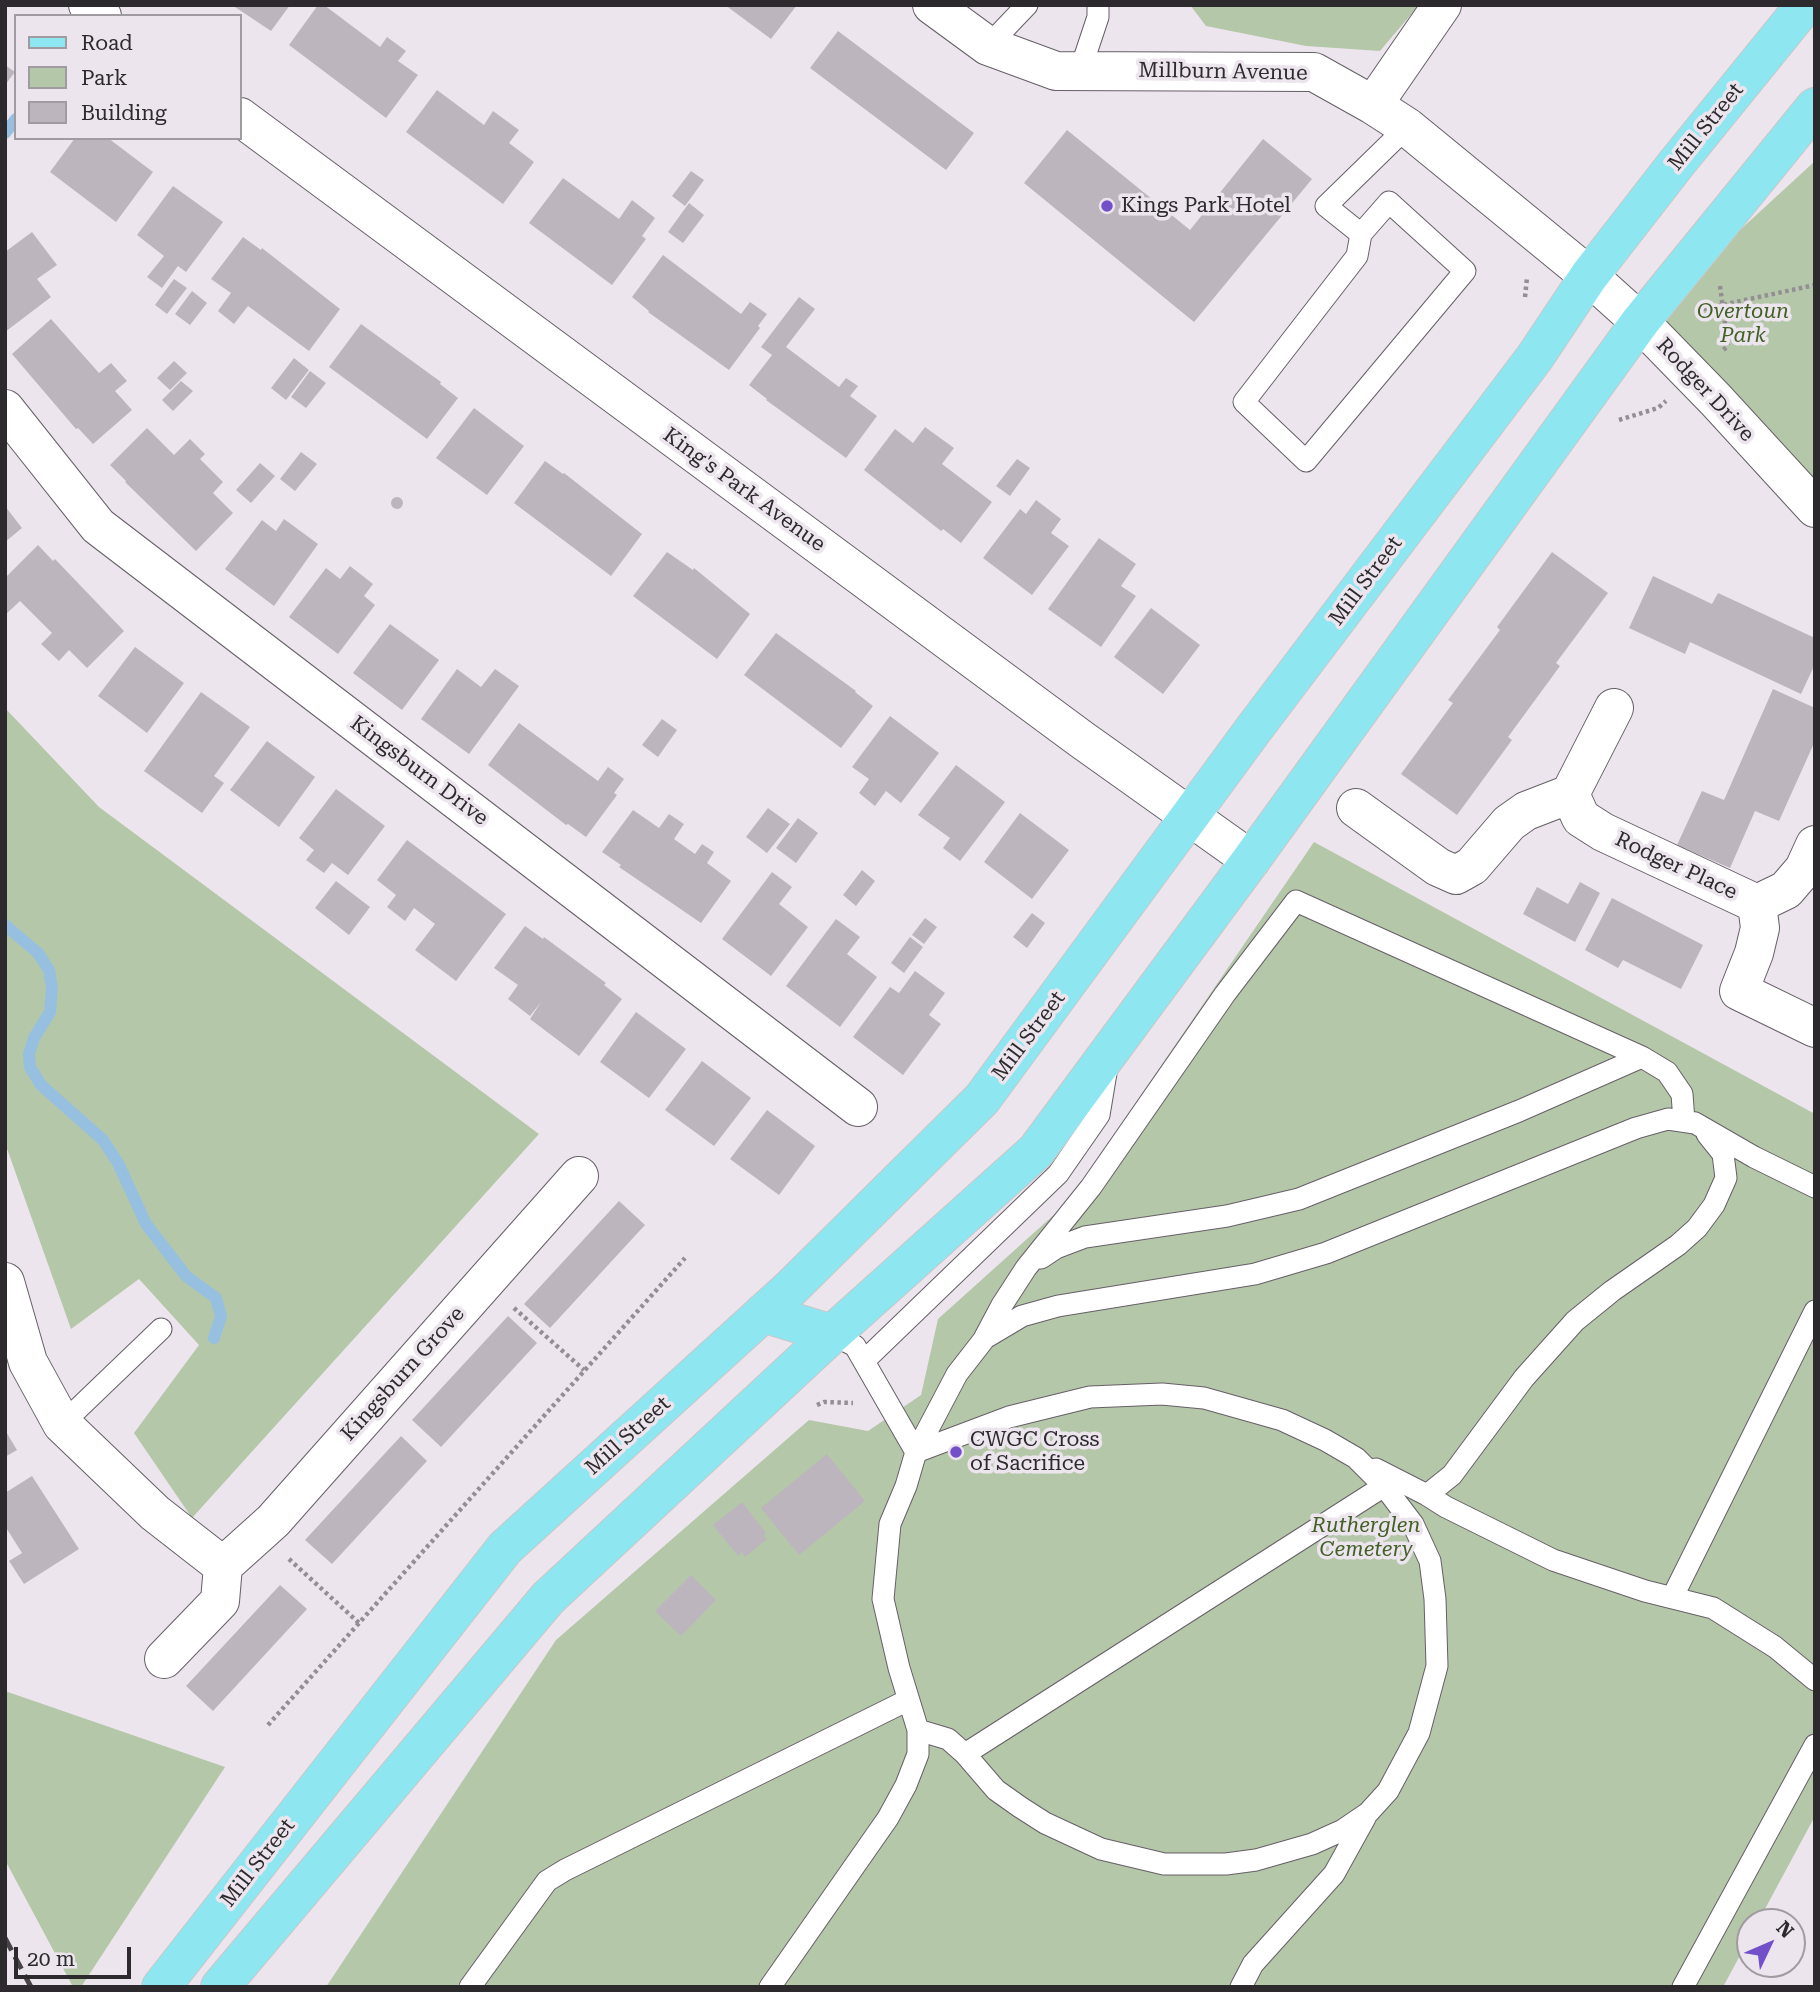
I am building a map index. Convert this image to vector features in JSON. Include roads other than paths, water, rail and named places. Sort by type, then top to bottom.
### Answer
[{"type":"main road","name":"Mill Street","points":[[161,1987],[505,1548],[763,1313],[982,1098],[1261,719],[1535,358],[1589,276],[1805,5]]},
{"type":"main road","points":[[220,1987],[548,1598],[832,1334],[1036,1151],[1251,860],[1640,322],[1815,107]]},
{"type":"main road","points":[[763,1313],[832,1334]]},
{"type":"street","name":"Millburn Avenue","points":[[932,5],[988,46],[1056,71],[1314,72],[1407,127],[1589,276]]},
{"type":"street","points":[[1373,105],[1442,5]]},
{"type":"street","name":"King's Park Avenue","points":[[242,118],[1081,738],[1251,860]]},
{"type":"street","name":"Rodger Drive","points":[[1589,276],[1640,322],[1716,400],[1815,508]]},
{"type":"street","name":"Kingsburn Drive","points":[[5,409],[98,526],[859,1107]]},
{"type":"street","points":[[1356,808],[1438,867],[1456,875],[1472,866],[1508,823],[1526,811],[1570,794],[1614,708]]},
{"type":"street","name":"Rodger Place","points":[[1570,794],[1581,818],[1603,832],[1758,904],[1786,890],[1804,869],[1815,845]]},
{"type":"street","points":[[1758,904],[1760,928],[1754,953],[1739,991],[1815,1028]]},
{"type":"street","name":"Kingsburn Grove","points":[[223,1566],[273,1521],[579,1176]]},
{"type":"street","points":[[5,1282],[29,1362],[62,1424],[155,1513],[223,1566],[220,1601],[164,1659]]},
{"type":"lane","points":[[988,46],[1027,5]]},
{"type":"lane","points":[[1080,71],[1098,18],[1098,5]]},
{"type":"lane","points":[[1361,234],[1326,206],[1407,127]]},
{"type":"lane","points":[[1389,202],[1465,271],[1306,461],[1244,402],[1357,256],[1361,234],[1389,202]]},
{"type":"lane","points":[[770,1987],[888,1818],[906,1785],[918,1754],[918,1730],[883,1599],[890,1524],[906,1486],[916,1452],[957,1374],[985,1338],[1019,1280],[1091,1187],[1225,994],[1296,901],[1642,1057],[1667,1072],[1682,1094],[1690,1122],[1713,1140],[1723,1154],[1726,1178],[1714,1205],[1697,1228],[1575,1321],[1524,1378],[1452,1475],[1427,1495]]},
{"type":"lane","points":[[864,1361],[1058,1174],[1099,1115],[1110,1051]]},
{"type":"lane","points":[[1019,1280],[1040,1259],[1056,1248],[1085,1237],[1227,1216],[1299,1199],[1519,1111],[1642,1057]]},
{"type":"lane","points":[[985,1338],[1022,1316],[1058,1306],[1255,1274],[1325,1253],[1636,1128],[1668,1119],[1690,1122],[1815,1187]]},
{"type":"lane","points":[[1672,1596],[1815,1311]]},
{"type":"lane","points":[[62,1424],[161,1329]]},
{"type":"lane","points":[[832,1334],[855,1346],[916,1452]]},
{"type":"lane","points":[[916,1452],[1009,1417],[1090,1397],[1162,1394],[1203,1398],[1282,1420],[1553,1560],[1646,1591],[1713,1608],[1745,1627],[1815,1680]]},
{"type":"lane","points":[[1241,1987],[1254,1964],[1334,1874],[1368,1813],[1388,1790],[1419,1733],[1437,1666],[1435,1599],[1430,1561],[1413,1524],[1384,1486],[1356,1458]]},
{"type":"lane","points":[[965,1754],[1384,1486]]},
{"type":"lane","points":[[470,1987],[547,1881],[908,1700]]},
{"type":"lane","points":[[918,1730],[948,1739],[996,1790],[1045,1823],[1101,1849],[1164,1864],[1226,1864],[1256,1860],[1312,1844],[1343,1830],[1368,1813]]},
{"type":"lane","points":[[1683,1987],[1815,1745]]},
{"type":"waterway","points":[[5,133],[14,122]]},
{"type":"waterway","points":[[5,925],[38,953],[49,970],[52,988],[50,1012],[34,1038],[29,1054],[30,1067],[41,1085],[103,1140],[118,1163],[146,1224],[186,1276],[216,1298],[221,1316],[214,1338]]},
{"type":"railway","points":[[5,1938],[31,1987]]},
{"type":"place","name":"Kings Park Hotel","points":[[1107,206]]},
{"type":"place","name":"CWGC Cross of Sacrifice","points":[[956,1452]]},
{"type":"park label","name":"Overtoun Park","points":[[1743,324]]},
{"type":"park label","name":"Rutherglen Cemetery","points":[[1366,1538]]}]
